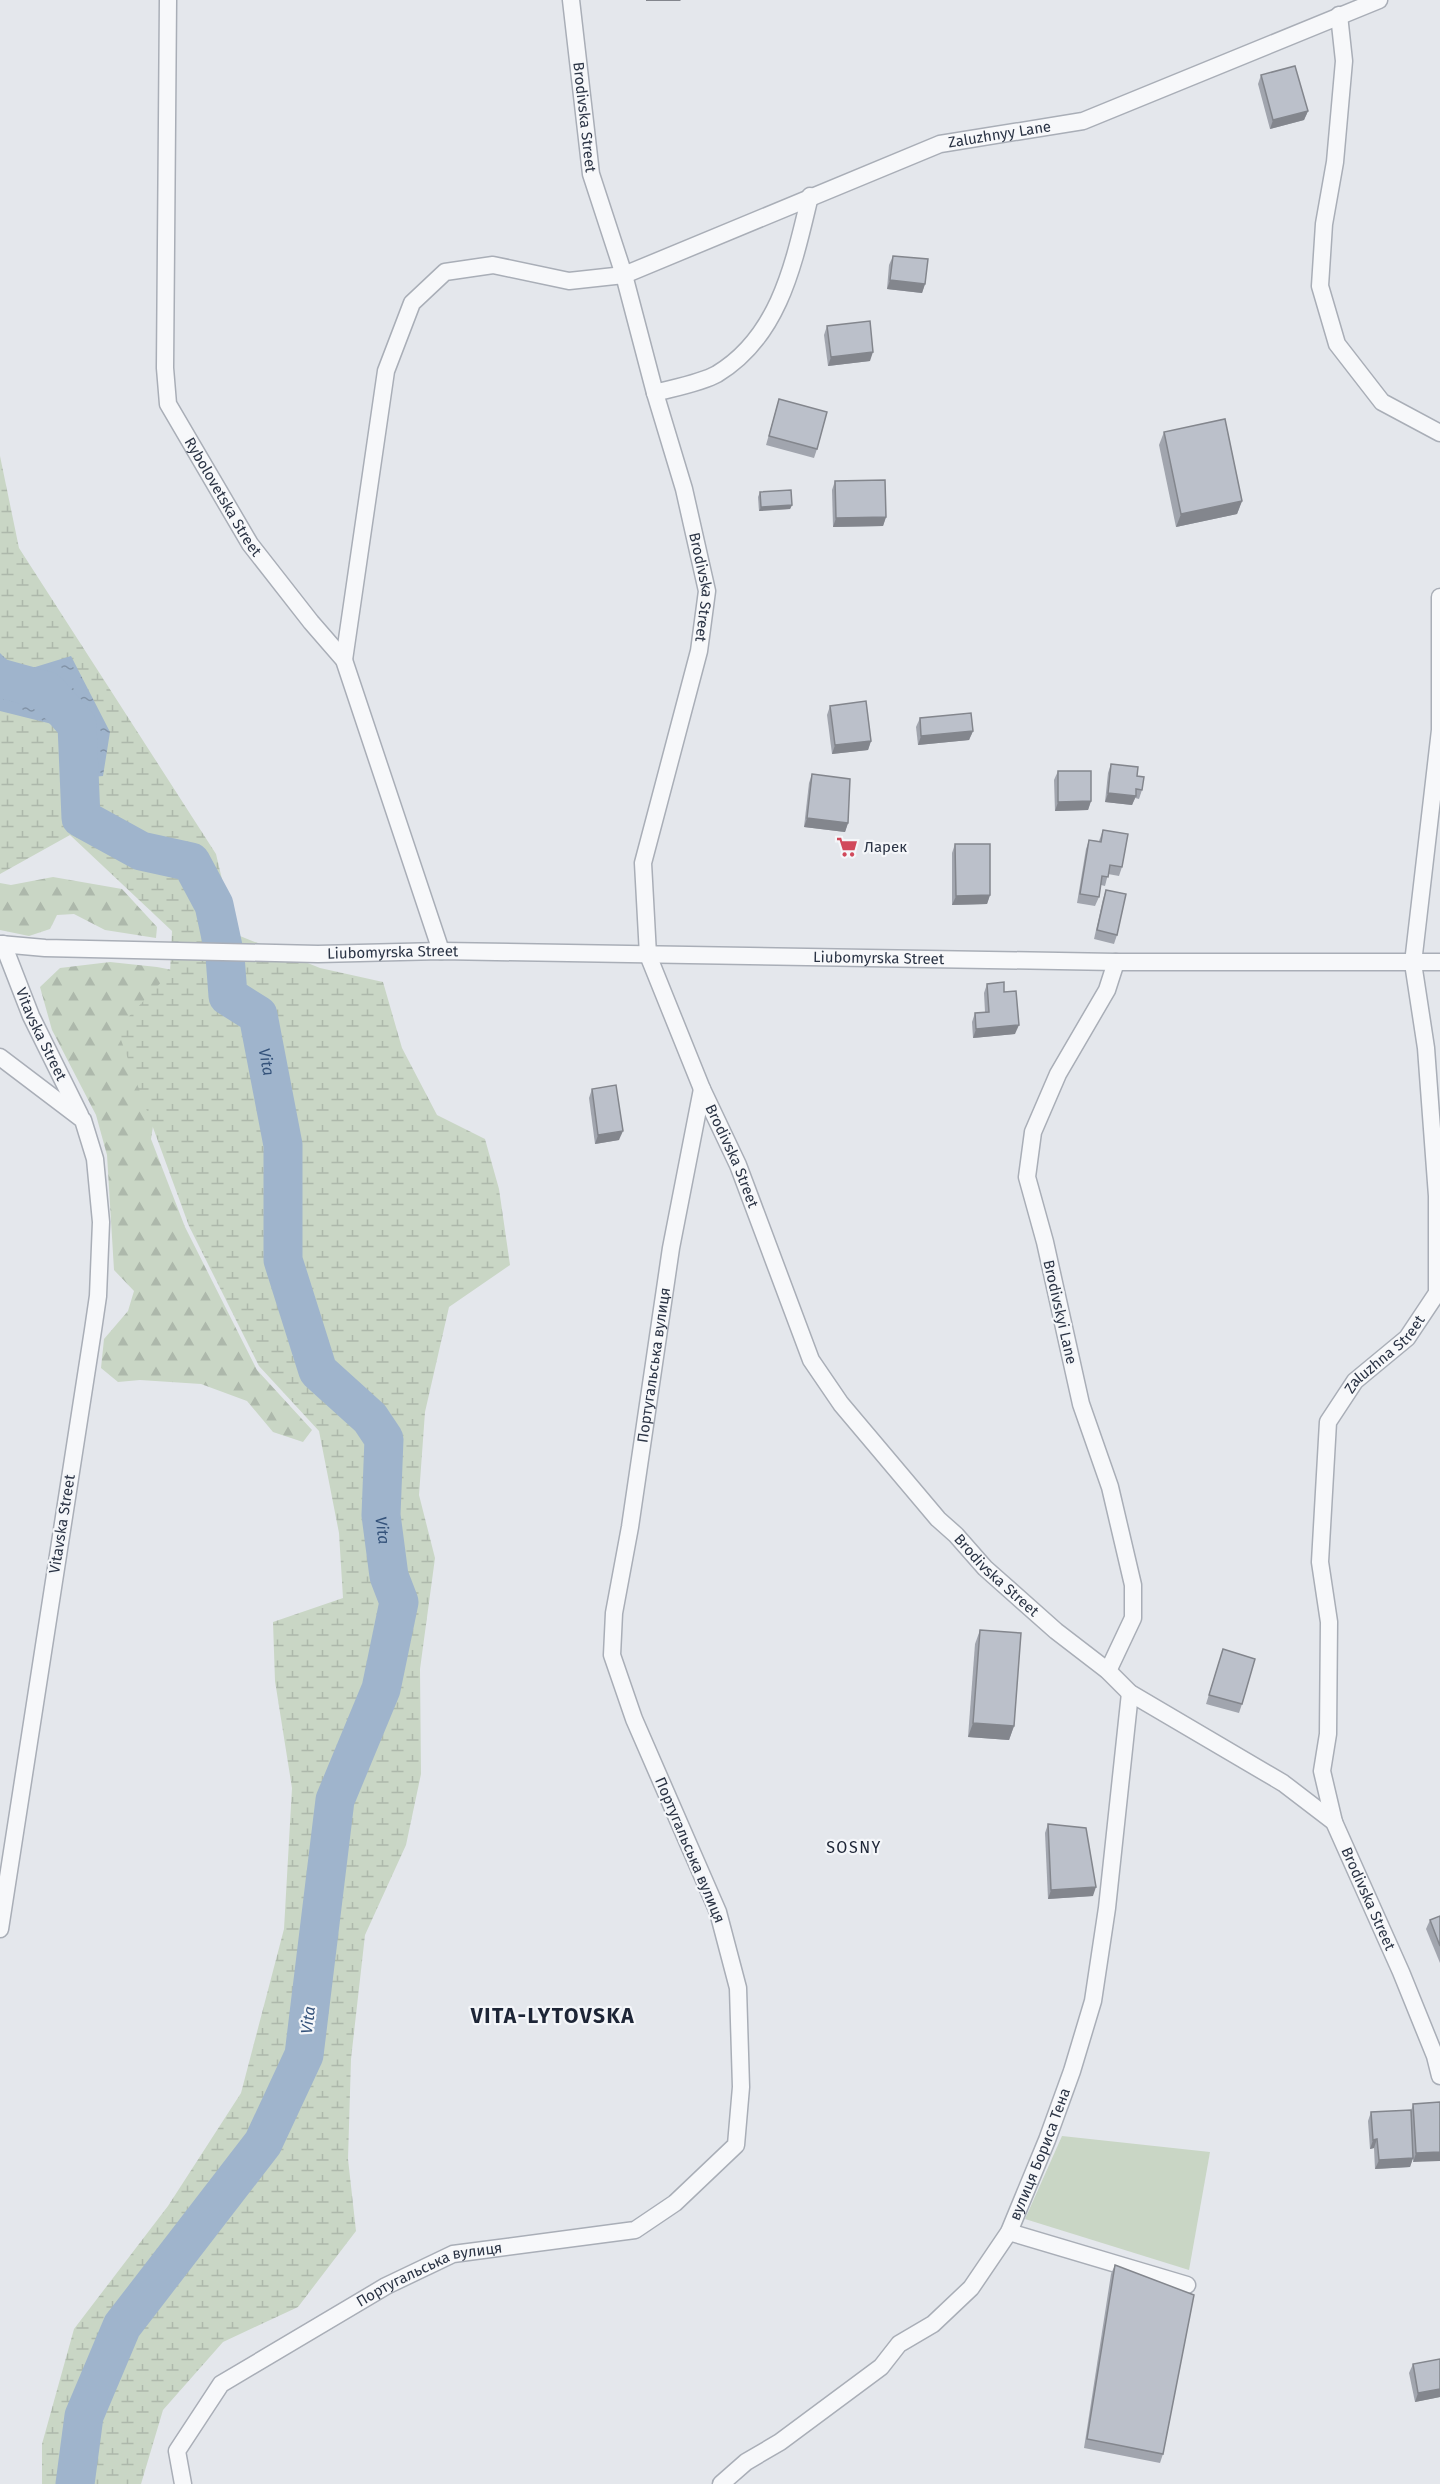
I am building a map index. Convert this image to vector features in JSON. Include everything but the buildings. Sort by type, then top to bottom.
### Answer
[{"type":"street","name":"Rybolovetska Street","points":[[168,0],[165,368],[168,404],[250,544],[344,660],[441,951]]},
{"type":"street","name":"Brodivska Street","points":[[571,0],[591,174],[624,275],[655,393],[684,489],[707,591],[699,651],[643,864],[648,955],[702,1089],[738,1165],[812,1360],[841,1404],[938,1519],[956,1535],[985,1568],[1056,1631],[1108,1671],[1130,1693],[1283,1783],[1334,1822],[1401,1972],[1435,2056],[1440,2076]]},
{"type":"street","name":"Zaluzhnyy Lane","points":[[344,660],[387,371],[412,303],[445,272],[493,265],[569,281],[624,275],[940,144],[1083,121],[1379,0]]},
{"type":"street","points":[[1339,15],[1343,72],[1335,162],[1324,224],[1320,286],[1337,344],[1382,402],[1440,433]]},
{"type":"street","points":[[655,393],[715,375],[749,349],[773,316],[793,266],[810,196]]},
{"type":"street","name":"Zaluzhna Street","points":[[1334,1822],[1322,1771],[1328,1734],[1329,1622],[1320,1562],[1328,1422],[1355,1381],[1407,1338],[1437,1293],[1437,1196],[1426,1048],[1413,963],[1440,730],[1440,597]]},
{"type":"street","name":"Liubomyrska Street","points":[[2,944],[45,948],[318,954],[441,951],[1116,962],[1440,962]]},
{"type":"street","name":"Vitavska Street","points":[[0,1929],[98,1296],[101,1222],[95,1158],[82,1120],[31,1016],[2,944]]},
{"type":"street","name":"Brodivskyi Lane","points":[[1108,1671],[1133,1618],[1133,1585],[1110,1487],[1081,1404],[1045,1242],[1027,1178],[1033,1132],[1058,1074],[1107,990],[1116,962]]},
{"type":"street","name":"Vitavska Street","points":[[0,1057],[82,1120]]},
{"type":"street","name":"Португальська вулиця","points":[[183,2484],[177,2451],[220,2384],[386,2286],[453,2254],[635,2230],[675,2203],[736,2145],[741,2087],[738,1989],[718,1912],[634,1719],[612,1655],[614,1612],[630,1527],[671,1248],[702,1089]]},
{"type":"street","name":"вулиця Бориса Тена","points":[[721,2484],[746,2462],[780,2442],[881,2367],[899,2344],[933,2324],[970,2288],[1009,2232],[1047,2140],[1072,2071],[1093,2001],[1107,1908],[1130,1693]]},
{"type":"street","points":[[1009,2232],[1186,2285]]},
{"type":"green space","points":[[0,456],[19,548],[216,854],[235,934],[320,968],[383,982],[402,1048],[437,1115],[485,1139],[499,1189],[510,1265],[449,1307],[425,1412],[419,1495],[435,1558],[420,1669],[421,1774],[406,1845],[365,1935],[351,2059],[348,2159],[356,2231],[298,2307],[223,2342],[163,2410],[141,2484],[42,2484],[42,2444],[74,2329],[168,2206],[241,2093],[284,1929],[292,1788],[275,1681],[273,1622],[343,1598],[339,1533],[319,1431],[259,1366],[189,1226],[117,1029],[170,973],[172,931],[70,835],[0,874]]},
{"type":"green space","points":[[53,877],[122,889],[157,927],[156,938],[105,930],[74,914],[57,915],[50,929],[29,936],[0,930],[0,883],[11,885]]},
{"type":"green space","points":[[110,962],[157,967],[198,975],[158,1094],[151,1139],[185,1227],[257,1370],[312,1430],[303,1442],[273,1432],[247,1401],[201,1384],[140,1380],[118,1382],[101,1368],[104,1339],[128,1311],[134,1291],[114,1270],[107,1155],[96,1115],[52,1030],[40,987],[60,968]]},
{"type":"green space","points":[[1062,2136],[1210,2152],[1189,2270],[1025,2219]]},
{"type":"water","points":[[0,653],[19,672],[71,656],[110,732],[103,776],[69,779],[56,725],[0,711]]},
{"type":"waterway","name":"Vita","points":[[0,678],[47,691],[77,725],[81,818],[141,851],[191,862],[214,905],[225,956],[228,996],[258,1015],[283,1145],[283,1260],[318,1371],[370,1418],[384,1439],[381,1515],[389,1576],[399,1602],[381,1689],[335,1800],[304,2055],[263,2143],[122,2326],[84,2416],[75,2484]]},
{"type":"place","name":"Ларек","points":[[847,847]]},
{"type":"district","name":"SOSNY","points":[[854,1847]]},
{"type":"district","name":"VITA-LYTOVSKA","points":[[553,2016]]}]
